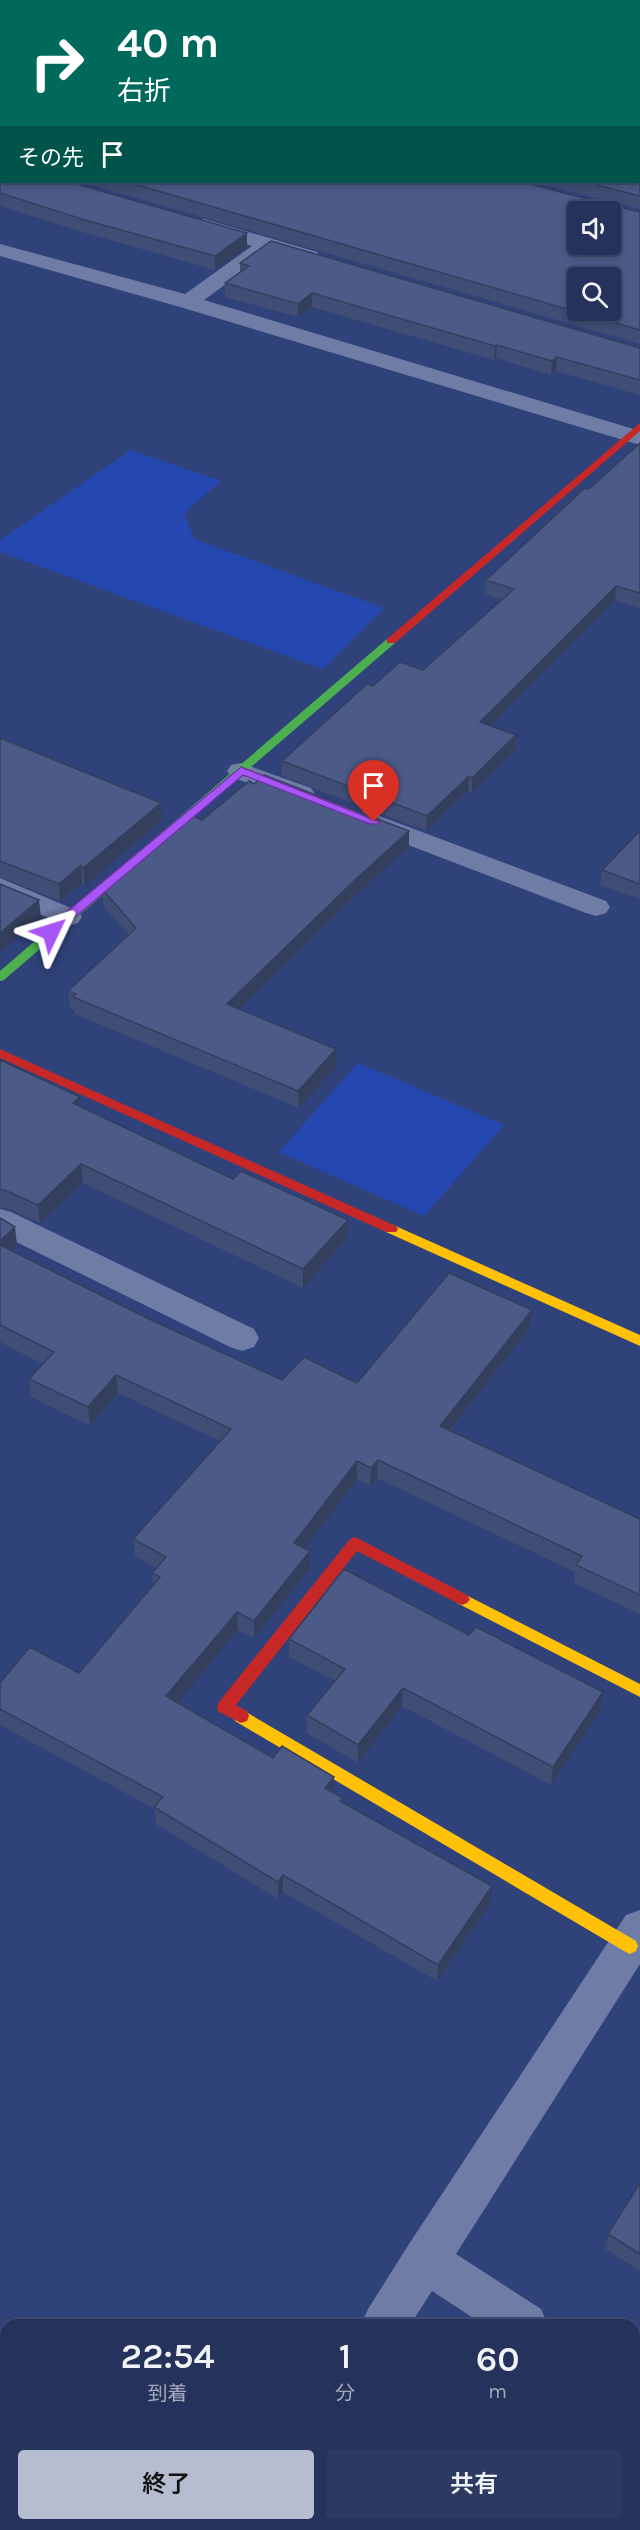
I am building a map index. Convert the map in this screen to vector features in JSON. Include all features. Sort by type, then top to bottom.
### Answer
[{"type":"street","points":[[190,221],[325,261]]},
{"type":"street","points":[[188,302],[268,244]]},
{"type":"street","points":[[0,250],[188,302],[636,433]]},
{"type":"street","points":[[0,978],[68,917],[636,433]]},
{"type":"street","points":[[241,771],[596,907]]},
{"type":"street","points":[[0,887],[68,917]]},
{"type":"street","points":[[0,1053],[640,1341]]},
{"type":"street","points":[[0,1220],[242,1338]]},
{"type":"street","points":[[388,2319],[635,1937],[225,1707],[355,1543],[640,1691]]},
{"type":"street","points":[[425,2260],[516,2319]]},
{"type":"shaded area","points":[[131,450],[221,481],[184,513],[194,539],[384,608],[323,669],[0,552],[0,540]]},
{"type":"shaded area","points":[[358,1063],[504,1125],[424,1216],[279,1152]]},
{"type":"building","points":[[0,183],[73,183],[247,233],[215,256],[85,220],[0,193]]},
{"type":"building","points":[[130,183],[526,183],[595,201],[567,201],[567,255],[621,255],[621,207],[640,212],[640,330],[609,321],[621,321],[621,267],[567,267],[567,309]]},
{"type":"building","points":[[589,183],[640,183],[640,196]]},
{"type":"building","points":[[271,241],[640,348],[640,380],[557,357],[552,361],[495,346],[312,293],[298,304],[225,283],[249,266],[240,263]]},
{"type":"building","points":[[640,443],[640,593],[616,586],[480,722],[516,735],[472,778],[469,776],[427,816],[282,761],[367,684],[373,686],[400,662],[423,670],[514,589],[486,580],[585,488],[589,489]]},
{"type":"building","points":[[0,738],[161,803],[83,868],[81,865],[59,884],[0,861]]},
{"type":"building","points":[[264,775],[409,831],[227,1004],[336,1049],[298,1091],[73,997],[76,994],[68,991],[136,928],[102,889],[189,814],[202,820],[249,781],[254,784]]},
{"type":"building","points":[[640,831],[640,884],[602,870]]},
{"type":"building","points":[[0,884],[39,900],[0,933]]},
{"type":"building","points":[[0,1060],[80,1097],[73,1103],[233,1179],[241,1171],[348,1220],[303,1269],[81,1164],[38,1205],[0,1189]]},
{"type":"building","points":[[0,1218],[15,1227],[0,1241]]},
{"type":"building","points":[[0,1245],[149,1319],[282,1380],[304,1357],[357,1383],[449,1273],[532,1310],[440,1426],[640,1519],[640,1595],[576,1565],[582,1556],[378,1460],[371,1468],[357,1461],[294,1543],[310,1551],[254,1621],[237,1612],[166,1696],[273,1758],[282,1746],[334,1777],[325,1788],[343,1798],[340,1801],[492,1886],[438,1965],[283,1875],[278,1882],[154,1807],[163,1797],[0,1709],[0,1683],[30,1647],[79,1673],[160,1577],[152,1573],[166,1557],[133,1539],[231,1429],[116,1375],[88,1407],[29,1379],[54,1352],[0,1325]]},
{"type":"building","points":[[344,1569],[469,1635],[476,1627],[603,1692],[553,1767],[403,1688],[358,1745],[307,1715],[345,1669],[289,1639]]},
{"type":"building","points":[[640,2183],[640,2254],[608,2234]]},
{"type":"traffic: fast","points":[[0,977],[391,641]]},
{"type":"traffic: slow","points":[[391,1229],[640,1341]]},
{"type":"traffic: slow","points":[[462,1599],[640,1691]]},
{"type":"traffic: slow","points":[[241,1716],[630,1946]]},
{"type":"traffic: jam","points":[[391,641],[640,426]]},
{"type":"traffic: jam","points":[[0,1053],[391,1229]]},
{"type":"traffic: jam","points":[[241,1716],[225,1707],[355,1543],[462,1599]]},
{"type":"route","points":[[51,932],[241,771],[374,822]]}]
